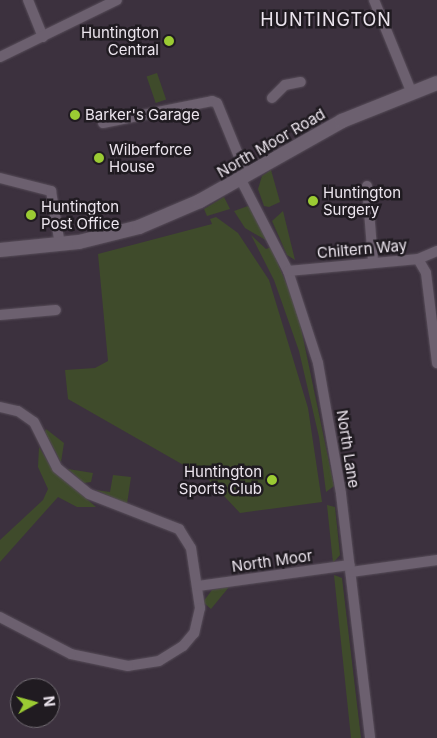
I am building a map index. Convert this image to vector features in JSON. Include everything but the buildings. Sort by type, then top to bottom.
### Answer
[{"type":"street","points":[[28,0],[43,37]]},
{"type":"street","points":[[0,57],[118,0]]},
{"type":"street","points":[[374,0],[411,91]]},
{"type":"street","points":[[272,98],[284,86],[300,82]]},
{"type":"street","name":"North Moor Road","points":[[0,250],[60,245],[139,227],[244,178],[342,121],[411,91],[437,82]]},
{"type":"street","name":"North Lane","points":[[103,124],[212,100],[217,103],[244,178],[288,272],[320,373],[350,569],[370,738]]},
{"type":"street","points":[[0,178],[51,191],[60,245]]},
{"type":"street","points":[[367,186],[373,261]]},
{"type":"street","name":"Chiltern Way","points":[[288,272],[373,261],[418,259],[437,251]]},
{"type":"street","points":[[418,259],[426,274],[437,356]]},
{"type":"street","points":[[0,315],[56,310]]},
{"type":"street","points":[[0,407],[18,411],[34,422],[57,468],[89,494],[179,529],[191,548],[200,608],[194,633],[172,654],[144,665],[112,664],[71,654],[0,617]]},
{"type":"street","name":"North Moor","points":[[198,586],[437,560]]},
{"type":"green space","points":[[157,73],[166,99],[156,103],[147,77]]},
{"type":"green space","points":[[271,170],[280,202],[269,207],[264,206],[258,189],[262,176]]},
{"type":"green space","points":[[224,197],[230,209],[207,216],[204,209]]},
{"type":"green space","points":[[248,206],[269,242],[245,228],[234,211]]},
{"type":"green space","points":[[283,211],[295,260],[287,255],[272,221]]},
{"type":"green space","points":[[216,217],[238,233],[269,280],[308,408],[322,502],[240,513],[208,479],[68,399],[65,370],[95,368],[108,361],[98,254],[212,224],[210,219]]},
{"type":"green space","points":[[251,235],[266,249],[271,247],[297,309],[334,486],[326,492],[319,437],[299,351],[274,280]]},
{"type":"green space","points":[[46,429],[64,443],[61,462],[45,432]]},
{"type":"green space","points":[[39,447],[52,469],[96,507],[77,507],[58,497],[0,562],[0,540],[43,500],[48,489],[38,467]]},
{"type":"green space","points":[[68,469],[93,473],[91,482],[84,483]]},
{"type":"green space","points":[[113,475],[131,477],[127,504],[96,490],[110,492]]},
{"type":"green space","points":[[327,505],[335,507],[340,555],[333,563]]},
{"type":"green space","points":[[334,575],[342,578],[361,738],[351,738]]},
{"type":"green space","points":[[229,587],[211,609],[203,602],[212,590]]},
{"type":"place","name":"Huntington Central","points":[[169,41]]},
{"type":"place","name":"Barker's Garage","points":[[75,115]]},
{"type":"place","name":"Wilberforce House","points":[[99,158]]},
{"type":"place","name":"Huntington Surgery","points":[[313,201]]},
{"type":"place","name":"Huntington Post Office","points":[[31,215]]},
{"type":"place","name":"Huntington Sports Club","points":[[272,480]]},
{"type":"district","name":"HUNTINGTON","points":[[326,20]]}]
